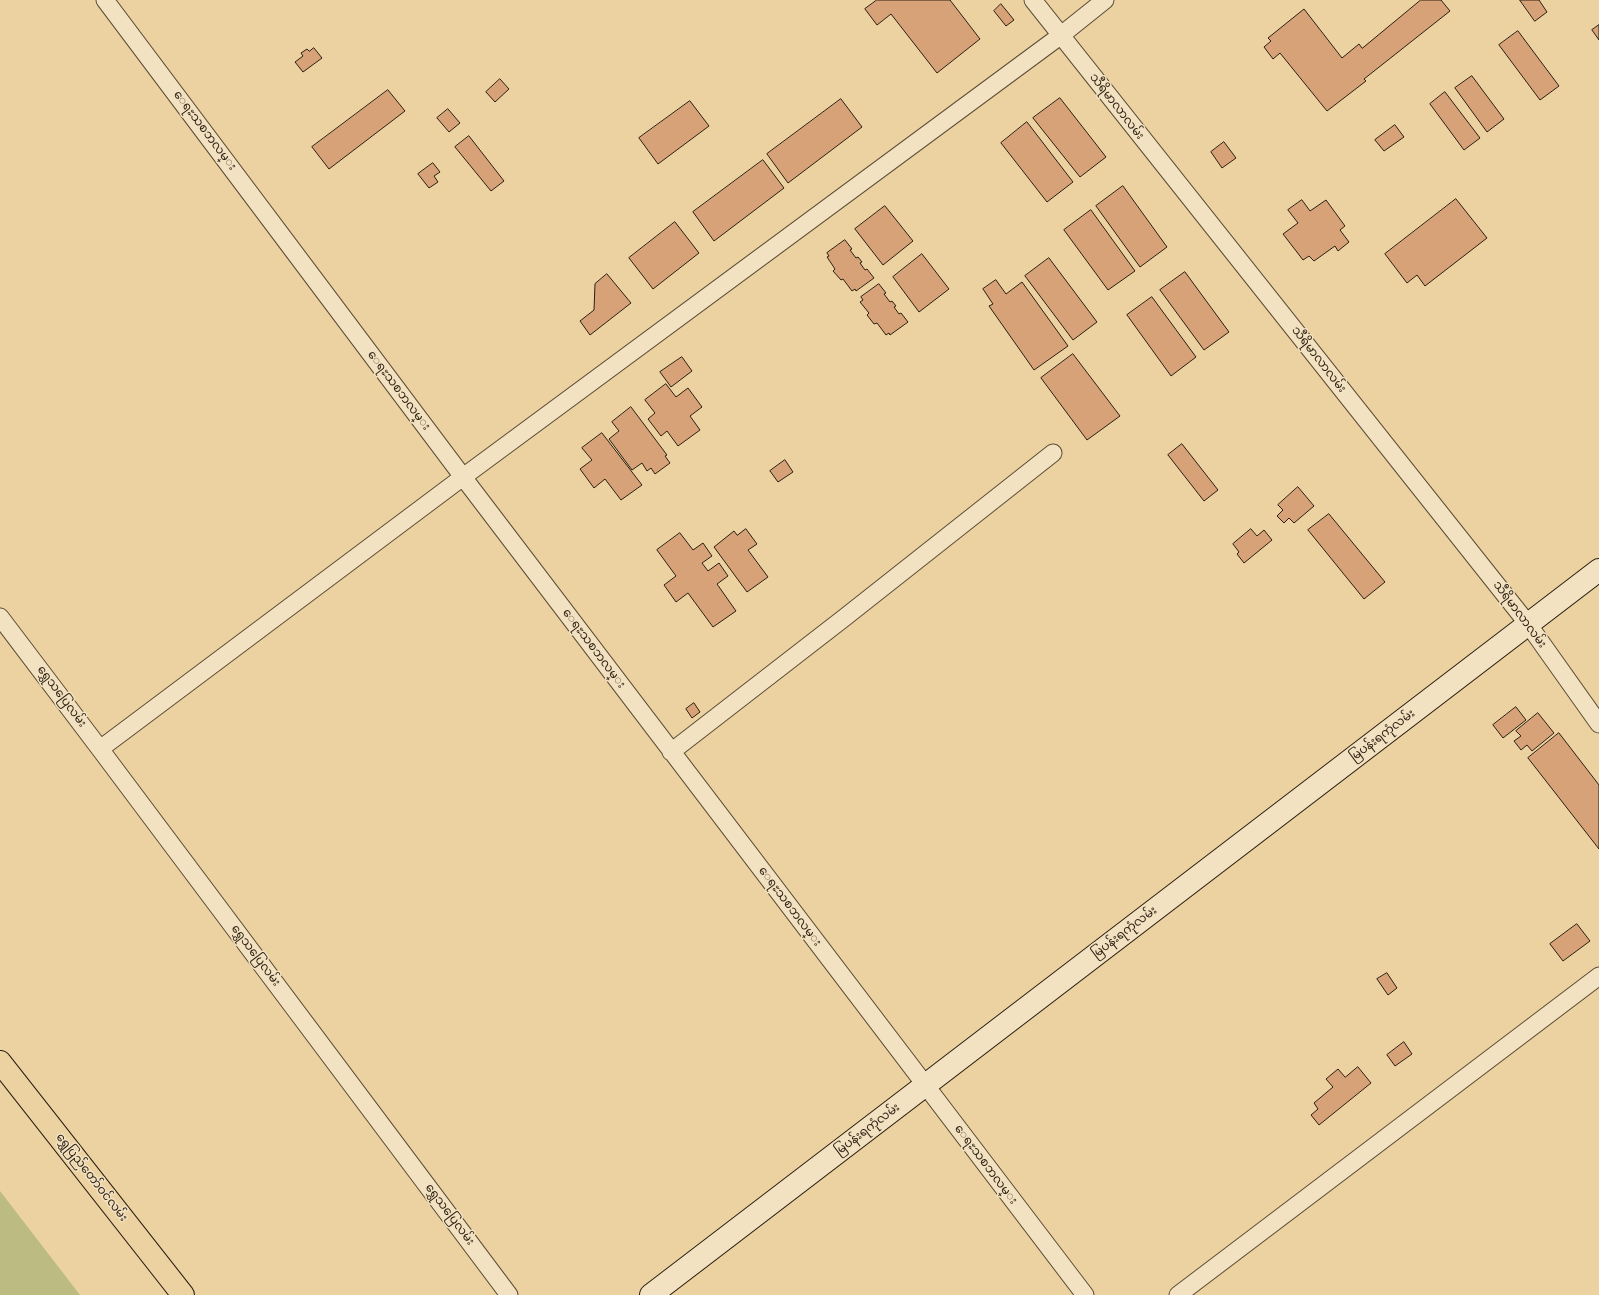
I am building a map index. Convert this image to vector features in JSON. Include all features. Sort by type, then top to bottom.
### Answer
[{"type":"main road","name":"ရွှေပြည်တော်ဝင်လမ်း","points":[[0,1062],[183,1295]]},
{"type":"street","name":"ေရႊသစၥာလမ္း","points":[[105,0],[463,478],[1085,1295]]},
{"type":"street","name":"သီရိမာလာလမ်း","points":[[1033,0],[1060,36],[1528,624],[1599,724]]},
{"type":"street","points":[[100,749],[1060,36],[1105,0]]},
{"type":"street","points":[[671,752],[1053,453]]},
{"type":"street","name":"မြပန်းရကုံလမ်း","points":[[651,1295],[1599,570]]},
{"type":"street","name":"ရွှေသပြေလမ်း","points":[[0,617],[509,1295]]},
{"type":"street","points":[[1178,1295],[1599,976]]},
{"type":"green space","points":[[0,1191],[80,1295],[0,1295]]},
{"type":"building","points":[[877,0],[950,0],[980,39],[937,73],[891,14],[877,25],[865,9]]},
{"type":"building","points":[[1421,0],[1441,0],[1450,11],[1364,79],[1366,81],[1327,111],[1280,53],[1273,59],[1264,47],[1271,41],[1268,38],[1304,9],[1342,58],[1359,44],[1362,48]]},
{"type":"building","points":[[1520,0],[1539,0],[1547,12],[1535,21]]},
{"type":"building","points":[[1001,4],[1014,20],[1006,26],[994,11]]},
{"type":"building","points":[[1599,25],[1599,40],[1592,30]]},
{"type":"building","points":[[1518,31],[1559,86],[1540,100],[1499,45]]},
{"type":"building","points":[[314,48],[322,58],[303,72],[295,62],[303,56],[301,53],[307,49],[309,51]]},
{"type":"building","points":[[1472,76],[1504,119],[1487,132],[1455,88]]},
{"type":"building","points":[[500,79],[509,89],[495,102],[486,92]]},
{"type":"building","points":[[388,90],[405,111],[329,169],[312,147]]},
{"type":"building","points":[[1445,92],[1480,138],[1464,150],[1430,104]]},
{"type":"building","points":[[1060,98],[1106,157],[1080,177],[1033,118]]},
{"type":"building","points":[[841,99],[862,127],[788,183],[767,154]]},
{"type":"building","points":[[690,101],[709,126],[658,164],[639,138]]},
{"type":"building","points":[[448,109],[460,123],[449,132],[437,118]]},
{"type":"building","points":[[1027,122],[1073,182],[1047,202],[1001,143]]},
{"type":"building","points":[[1395,125],[1404,137],[1384,151],[1375,140]]},
{"type":"building","points":[[469,136],[504,181],[491,191],[455,147]]},
{"type":"building","points":[[1224,142],[1236,158],[1222,168],[1211,152]]},
{"type":"building","points":[[763,160],[784,188],[714,241],[693,212]]},
{"type":"building","points":[[433,163],[440,172],[434,176],[438,182],[429,188],[418,174]]},
{"type":"building","points":[[1123,186],[1167,247],[1140,267],[1096,206]]},
{"type":"building","points":[[1456,199],[1487,238],[1425,286],[1417,275],[1407,283],[1385,254]]},
{"type":"building","points":[[1302,200],[1310,211],[1326,200],[1345,226],[1340,230],[1349,242],[1338,251],[1335,246],[1314,261],[1309,256],[1303,260],[1283,234],[1298,223],[1288,210]]},
{"type":"building","points":[[885,206],[913,241],[883,265],[855,229]]},
{"type":"building","points":[[1091,210],[1135,271],[1108,290],[1064,230]]},
{"type":"building","points":[[675,222],[699,253],[653,289],[629,258]]},
{"type":"building","points":[[845,240],[852,249],[850,250],[856,258],[858,257],[862,262],[860,263],[865,270],[867,269],[874,278],[856,291],[855,289],[852,291],[843,279],[841,280],[833,271],[835,269],[827,257],[829,256],[827,253]]},
{"type":"building","points":[[922,254],[949,289],[919,312],[893,277]]},
{"type":"building","points":[[1049,258],[1097,322],[1073,340],[1025,276]]},
{"type":"building","points":[[1185,272],[1229,332],[1204,350],[1160,290]]},
{"type":"building","points":[[607,274],[631,303],[590,335],[580,321],[594,310],[595,284]]},
{"type":"building","points":[[996,280],[1006,294],[1022,282],[1068,346],[1034,370],[989,306],[993,304],[983,289]]},
{"type":"building","points":[[879,284],[886,293],[884,294],[890,302],[892,301],[896,306],[894,307],[899,314],[901,313],[908,322],[890,335],[889,333],[886,335],[877,323],[874,324],[867,315],[869,313],[860,302],[863,300],[861,297]]},
{"type":"building","points":[[1152,297],[1196,357],[1171,376],[1127,315]]},
{"type":"building","points":[[1073,354],[1120,416],[1087,440],[1041,378]]},
{"type":"building","points":[[682,357],[692,371],[671,387],[660,372]]},
{"type":"building","points":[[666,384],[676,397],[688,388],[702,407],[690,416],[700,430],[678,446],[667,431],[661,436],[648,419],[655,413],[645,400]]},
{"type":"building","points":[[631,407],[667,455],[665,456],[670,463],[655,474],[651,468],[647,471],[642,463],[632,470],[609,439],[619,431],[612,422]]},
{"type":"building","points":[[602,433],[642,485],[621,500],[605,479],[594,488],[580,469],[592,460],[582,448]]},
{"type":"building","points":[[1182,444],[1218,490],[1204,501],[1168,455]]},
{"type":"building","points":[[785,460],[793,472],[778,482],[770,471]]},
{"type":"building","points":[[1298,487],[1314,506],[1294,523],[1289,518],[1284,523],[1277,516],[1283,510],[1278,505]]},
{"type":"building","points":[[1329,514],[1385,582],[1364,599],[1308,530]]},
{"type":"building","points":[[746,529],[757,544],[748,550],[768,577],[747,592],[714,547],[734,531],[737,535]]},
{"type":"building","points":[[1251,529],[1257,536],[1264,530],[1272,540],[1244,563],[1237,554],[1239,552],[1233,544]]},
{"type":"building","points":[[680,533],[693,550],[703,543],[712,556],[702,563],[708,571],[719,563],[728,576],[717,584],[736,611],[713,627],[688,593],[676,602],[664,585],[676,576],[657,550]]},
{"type":"building","points":[[694,703],[700,712],[692,718],[686,709]]},
{"type":"building","points":[[1516,707],[1526,720],[1503,738],[1493,725]]},
{"type":"building","points":[[1538,713],[1554,733],[1532,751],[1527,745],[1521,750],[1514,741],[1521,736],[1516,731]]},
{"type":"building","points":[[1559,733],[1599,785],[1599,849],[1528,758]]},
{"type":"building","points":[[1577,924],[1590,941],[1563,961],[1550,944]]},
{"type":"building","points":[[1387,973],[1397,988],[1388,995],[1377,979]]},
{"type":"building","points":[[1404,1042],[1412,1054],[1395,1066],[1387,1055]]},
{"type":"building","points":[[1358,1067],[1371,1083],[1319,1125],[1311,1115],[1318,1109],[1314,1103],[1333,1087],[1326,1079],[1338,1069],[1345,1077]]}]
